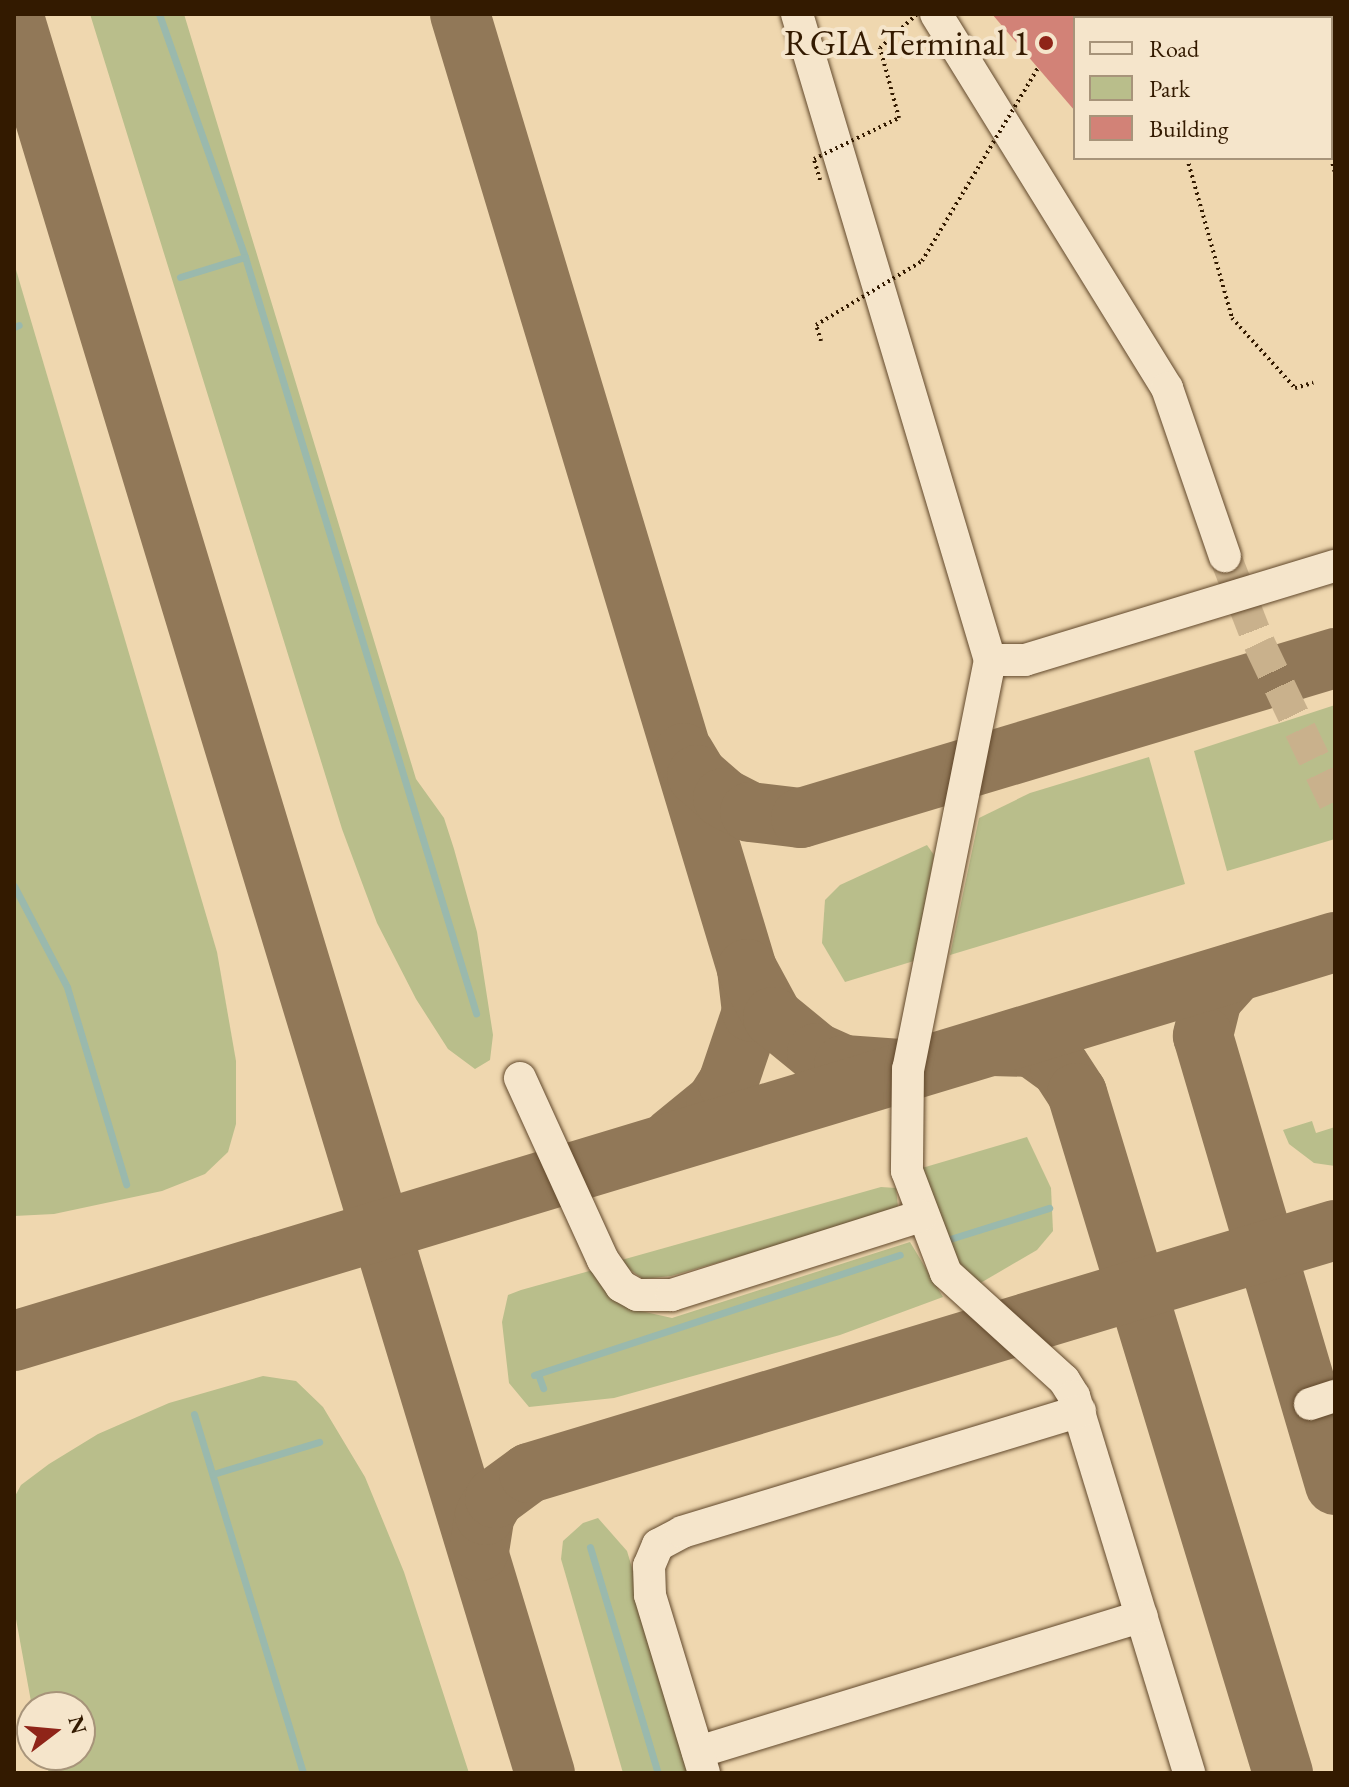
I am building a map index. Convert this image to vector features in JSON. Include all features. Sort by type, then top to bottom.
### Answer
[{"type":"lane","points":[[797,14],[990,660],[908,1069],[907,1171],[921,1216],[946,1273],[1064,1380],[1080,1411],[1189,1773]]},
{"type":"lane","points":[[936,14],[1167,388],[1225,556]]},
{"type":"lane","points":[[990,660],[1025,660],[1335,566]]},
{"type":"lane","points":[[520,1078],[603,1260],[621,1286],[637,1295],[672,1295],[921,1216]]},
{"type":"lane","points":[[1080,1411],[682,1532],[658,1545],[647,1577],[701,1762],[1142,1616]]},
{"type":"path","points":[[820,180],[814,159],[899,118],[880,48],[917,14]]},
{"type":"path","points":[[821,341],[816,325],[922,261],[1038,68]]},
{"type":"path","points":[[1188,160],[1232,318],[1295,388],[1313,383]]},
{"type":"green space","points":[[90,14],[184,14],[416,779],[444,818],[477,932],[493,1035],[490,1060],[475,1069],[448,1049],[416,999],[377,923],[342,829]]},
{"type":"green space","points":[[14,263],[217,952],[236,1061],[236,1124],[228,1152],[205,1174],[162,1191],[54,1214],[14,1216]]},
{"type":"green space","points":[[1335,705],[1335,839],[1227,871],[1194,751]]},
{"type":"green space","points":[[1149,757],[1185,884],[950,955],[979,818],[1030,793]]},
{"type":"green space","points":[[927,845],[934,855],[914,961],[845,982],[822,943],[825,900],[840,885]]},
{"type":"green space","points":[[1312,1121],[1316,1133],[1335,1127],[1335,1166],[1314,1163],[1289,1144],[1283,1130]]},
{"type":"green space","points":[[1027,1137],[1051,1188],[1053,1231],[1037,1250],[977,1285],[960,1268],[922,1168]]},
{"type":"green space","points":[[881,1187],[896,1188],[898,1207],[891,1213],[671,1276],[643,1279],[618,1261]]},
{"type":"green space","points":[[910,1242],[943,1297],[840,1335],[614,1398],[529,1407],[509,1383],[502,1322],[508,1295],[521,1290],[593,1270],[632,1309],[672,1318]]},
{"type":"green space","points":[[263,1376],[296,1381],[323,1407],[365,1477],[404,1572],[469,1773],[49,1773],[96,1771],[96,1691],[29,1691],[14,1608],[14,1498],[21,1485],[49,1464],[98,1434],[169,1403]]},
{"type":"green space","points":[[598,1518],[627,1551],[693,1773],[623,1773],[561,1559],[563,1541],[583,1523]]},
{"type":"building","name":"RGIA Terminal 1","points":[[992,14],[1075,14],[1073,109]]},
{"type":"waterway","points":[[159,14],[245,257],[476,1013]]},
{"type":"waterway","points":[[180,277],[245,257]]},
{"type":"waterway","points":[[14,327],[19,325]]},
{"type":"waterway","points":[[14,886],[67,987],[126,1184]]},
{"type":"waterway","points":[[950,1239],[1049,1208]]},
{"type":"waterway","points":[[534,1375],[900,1255]]},
{"type":"waterway","points":[[538,1374],[543,1388]]},
{"type":"waterway","points":[[194,1414],[303,1773]]},
{"type":"waterway","points":[[213,1474],[319,1442]]},
{"type":"waterway","points":[[590,1547],[658,1773]]},
{"type":"taxiway","points":[[460,14],[747,969]]},
{"type":"taxiway","points":[[14,17],[545,1773]]},
{"type":"taxiway","points":[[684,753],[697,775],[723,798],[750,812],[801,818],[1335,658]]},
{"type":"taxiway","points":[[14,1341],[1335,942]]},
{"type":"taxiway","points":[[672,1138],[716,1102],[728,1083],[752,1012],[747,969],[773,1017],[817,1053],[844,1065],[900,1069]]},
{"type":"taxiway","points":[[1236,972],[1212,999],[1203,1036],[1335,1485]]},
{"type":"taxiway","points":[[992,1046],[1032,1047],[1060,1067],[1077,1093],[1283,1773]]},
{"type":"taxiway","points":[[479,1551],[485,1515],[495,1498],[529,1473],[1335,1230]]},
{"type":"tunnel","points":[[1225,556],[1259,643],[1335,803]]},
{"type":"place","name":"RGIA Terminal 1","points":[[1046,43]]}]
